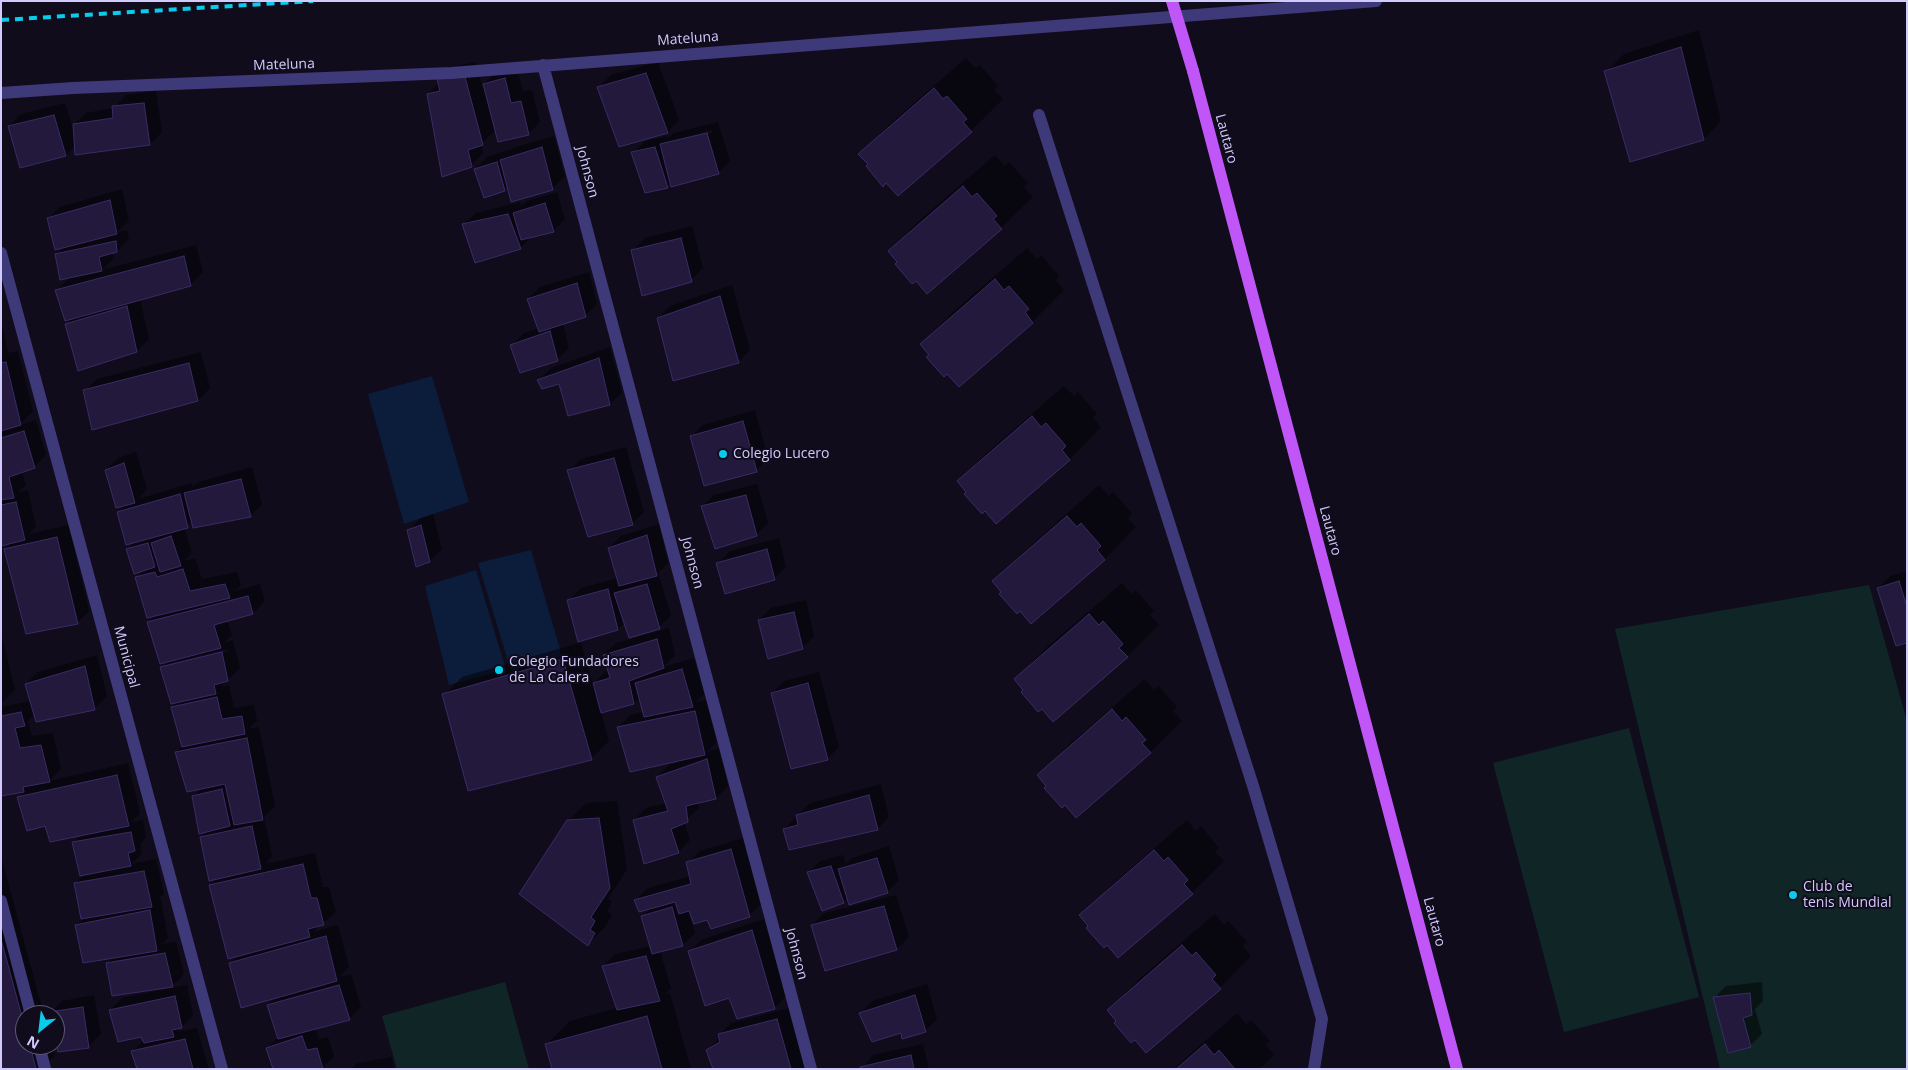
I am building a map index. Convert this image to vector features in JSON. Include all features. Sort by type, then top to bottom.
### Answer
[{"type":"main road","name":"Lautaro","points":[[1172,1],[1193,71],[1457,1069]]},
{"type":"street","name":"Mateluna","points":[[1,93],[73,88],[451,73],[1376,1]]},
{"type":"street","name":"Johnson","points":[[543,65],[811,1069]]},
{"type":"street","points":[[1039,115],[1254,789],[1322,1018],[1314,1069]]},
{"type":"street","name":"Municipal","points":[[1,253],[4,273],[222,1069]]},
{"type":"street","points":[[1,901],[28,1005]]},
{"type":"street","points":[[42,1055],[45,1069]]},
{"type":"green space","name":"Club de tenis Mundial","points":[[1869,585],[1907,721],[1907,1069],[1720,1069],[1615,629]]},
{"type":"green space","points":[[1629,728],[1699,997],[1564,1032],[1493,763]]},
{"type":"green space","points":[[505,982],[529,1069],[397,1069],[382,1016]]},
{"type":"water","points":[[432,376],[469,502],[404,524],[368,394]]},
{"type":"water","points":[[531,550],[562,656],[511,671],[478,563]]},
{"type":"water","points":[[476,570],[506,670],[449,685],[425,586]]},
{"type":"building","points":[[1681,47],[1704,140],[1630,162],[1604,71]]},
{"type":"building","points":[[464,73],[483,145],[468,150],[472,167],[442,177],[427,94],[440,91],[437,79]]},
{"type":"building","points":[[646,73],[668,133],[619,147],[597,87]]},
{"type":"building","points":[[505,78],[511,103],[521,101],[529,135],[498,142],[483,84]]},
{"type":"building","points":[[934,88],[943,99],[947,96],[967,119],[963,122],[972,132],[898,196],[886,183],[883,187],[866,166],[868,164],[858,154]]},
{"type":"building","points":[[144,103],[150,145],[75,155],[73,124],[113,118],[112,106]]},
{"type":"building","points":[[54,115],[66,156],[20,168],[8,126]]},
{"type":"building","points":[[707,133],[719,174],[671,187],[660,144]]},
{"type":"building","points":[[542,147],[553,190],[511,202],[500,160]]},
{"type":"building","points":[[655,147],[668,188],[645,193],[631,152]]},
{"type":"building","points":[[497,162],[505,191],[484,198],[474,169]]},
{"type":"building","points":[[963,186],[972,197],[977,193],[997,216],[993,219],[1002,229],[927,294],[916,281],[912,284],[895,264],[897,262],[888,251]]},
{"type":"building","points":[[110,200],[117,234],[55,250],[47,218]]},
{"type":"building","points":[[545,203],[554,232],[521,240],[513,213]]},
{"type":"building","points":[[508,214],[521,249],[475,263],[462,224]]},
{"type":"building","points":[[681,238],[692,282],[642,296],[631,250]]},
{"type":"building","points":[[116,241],[117,252],[99,257],[102,271],[60,280],[55,254]]},
{"type":"building","points":[[184,256],[191,286],[65,321],[55,290]]},
{"type":"building","points":[[995,279],[1004,290],[1009,286],[1029,309],[1025,312],[1033,323],[959,387],[947,374],[944,377],[926,357],[929,355],[920,344]]},
{"type":"building","points":[[577,283],[586,317],[539,332],[527,299]]},
{"type":"building","points":[[720,296],[739,363],[673,381],[657,318]]},
{"type":"building","points":[[127,306],[137,352],[78,371],[65,324]]},
{"type":"building","points":[[550,331],[558,361],[520,373],[510,345]]},
{"type":"building","points":[[599,358],[610,405],[568,416],[559,384],[542,389],[537,380]]},
{"type":"building","points":[[6,362],[21,425],[1,431],[1,363]]},
{"type":"building","points":[[189,363],[198,401],[92,430],[83,390]]},
{"type":"building","points":[[1032,416],[1041,427],[1046,423],[1066,446],[1062,450],[1070,460],[996,524],[985,511],[982,514],[964,494],[966,492],[957,481]]},
{"type":"building","name":"Colegio Lucero","points":[[743,421],[757,472],[704,486],[690,436]]},
{"type":"building","points":[[24,431],[35,468],[9,477],[14,498],[1,500],[1,438]]},
{"type":"building","points":[[614,458],[633,525],[588,537],[567,470]]},
{"type":"building","points":[[124,463],[135,503],[116,508],[105,470]]},
{"type":"building","points":[[241,479],[251,517],[193,528],[184,493]]},
{"type":"building","points":[[180,494],[188,528],[126,545],[117,512]]},
{"type":"building","points":[[746,495],[757,536],[715,549],[701,506]]},
{"type":"building","points":[[16,502],[25,540],[1,546],[1,505]]},
{"type":"building","points":[[1067,516],[1077,527],[1081,523],[1101,546],[1097,550],[1105,560],[1031,624],[1020,611],[1017,614],[999,594],[1001,592],[992,581]]},
{"type":"building","points":[[421,525],[430,562],[416,567],[407,530]]},
{"type":"building","points":[[647,535],[657,576],[619,586],[608,548]]},
{"type":"building","points":[[171,536],[181,566],[160,572],[151,543]]},
{"type":"building","points":[[57,537],[78,624],[26,634],[4,549]]},
{"type":"building","points":[[148,543],[155,567],[134,574],[126,549]]},
{"type":"building","points":[[767,549],[775,580],[725,594],[716,563]]},
{"type":"building","points":[[183,569],[190,591],[225,584],[230,598],[147,618],[135,577],[155,572],[157,577]]},
{"type":"building","points":[[1899,581],[1907,607],[1907,643],[1896,646],[1877,588]]},
{"type":"building","points":[[647,584],[660,629],[629,638],[614,593]]},
{"type":"building","points":[[608,589],[618,630],[578,642],[567,600]]},
{"type":"building","points":[[248,596],[253,614],[214,625],[221,648],[160,664],[147,622]]},
{"type":"building","points":[[794,612],[803,649],[768,659],[758,620]]},
{"type":"building","points":[[1089,614],[1099,625],[1103,621],[1123,644],[1119,648],[1128,657],[1053,722],[1042,709],[1038,712],[1021,692],[1023,690],[1014,679]]},
{"type":"building","points":[[657,639],[664,668],[629,681],[634,704],[601,713],[593,683],[610,678],[603,655]]},
{"type":"building","points":[[222,652],[228,681],[214,685],[216,694],[171,704],[160,667]]},
{"type":"building","points":[[563,659],[592,760],[468,791],[442,694]]},
{"type":"building","points":[[85,666],[95,710],[36,722],[25,684]]},
{"type":"building","points":[[682,669],[693,707],[644,717],[635,683]]},
{"type":"building","points":[[808,683],[828,760],[791,769],[771,693]]},
{"type":"building","points":[[217,697],[222,719],[242,716],[245,734],[182,747],[171,707]]},
{"type":"building","points":[[1112,709],[1122,721],[1126,717],[1146,740],[1142,743],[1151,753],[1076,818],[1065,805],[1062,808],[1044,788],[1046,786],[1037,775]]},
{"type":"building","points":[[695,711],[705,755],[630,772],[617,727]]},
{"type":"building","points":[[21,712],[25,726],[15,728],[20,748],[41,745],[50,782],[23,787],[24,792],[1,796],[1,716]]},
{"type":"building","points":[[247,738],[263,820],[234,825],[225,784],[187,792],[175,752]]},
{"type":"building","points":[[707,759],[716,799],[686,806],[688,822],[671,829],[679,853],[644,864],[633,820],[668,811],[656,777]]},
{"type":"building","points":[[117,775],[129,826],[50,842],[45,826],[27,831],[17,797]]},
{"type":"building","points":[[222,789],[230,826],[199,834],[192,796]]},
{"type":"building","points":[[869,795],[878,830],[789,850],[783,829],[798,825],[796,815]]},
{"type":"building","points":[[599,818],[610,888],[591,917],[595,921],[590,930],[595,933],[588,946],[519,894],[567,820]]},
{"type":"building","points":[[252,826],[261,869],[209,881],[200,837]]},
{"type":"building","points":[[131,832],[135,851],[128,853],[131,866],[80,876],[72,842]]},
{"type":"building","points":[[731,849],[750,917],[711,929],[707,920],[694,924],[689,911],[679,914],[675,902],[639,912],[634,900],[691,884],[686,862]]},
{"type":"building","points":[[1154,850],[1164,861],[1168,857],[1188,880],[1184,884],[1193,894],[1118,958],[1107,945],[1104,948],[1086,928],[1088,926],[1079,915]]},
{"type":"building","points":[[877,858],[888,893],[849,905],[838,869]]},
{"type":"building","points":[[303,864],[311,898],[317,898],[324,925],[308,929],[310,937],[228,959],[209,885]]},
{"type":"building","points":[[831,866],[844,903],[822,911],[807,872]]},
{"type":"building","points":[[144,871],[152,907],[81,919],[74,883]]},
{"type":"building","points":[[884,906],[897,950],[825,971],[811,925]]},
{"type":"building","points":[[672,907],[683,946],[652,954],[641,916]]},
{"type":"building","points":[[150,910],[157,951],[83,963],[75,925]]},
{"type":"building","points":[[752,930],[775,1009],[737,1019],[729,998],[705,1006],[688,951]]},
{"type":"building","points":[[326,936],[337,981],[241,1008],[229,963]]},
{"type":"building","points":[[1,939],[19,1005],[15,1005],[15,1055],[32,1055],[36,1069],[1,1069]]},
{"type":"building","points":[[1182,945],[1192,956],[1196,952],[1216,975],[1212,979],[1221,989],[1146,1053],[1135,1040],[1131,1043],[1114,1023],[1116,1021],[1107,1010]]},
{"type":"building","points":[[165,953],[173,987],[112,996],[106,963]]},
{"type":"building","points":[[646,956],[660,1001],[617,1010],[602,966]]},
{"type":"building","points":[[339,985],[350,1020],[278,1039],[267,1005]]},
{"type":"building","points":[[1750,993],[1752,1015],[1743,1018],[1751,1047],[1728,1053],[1713,997]]},
{"type":"building","points":[[915,995],[926,1032],[902,1039],[901,1033],[872,1042],[859,1013]]},
{"type":"building","points":[[175,996],[182,1028],[172,1030],[174,1037],[144,1043],[141,1037],[118,1042],[109,1010]]},
{"type":"building","points":[[83,1007],[89,1048],[65,1051],[65,1010]]},
{"type":"building","points":[[647,1016],[662,1069],[552,1069],[545,1044]]},
{"type":"building","points":[[777,1019],[791,1069],[713,1069],[706,1050],[720,1042],[718,1034]]},
{"type":"building","points":[[302,1036],[307,1050],[317,1048],[323,1069],[273,1069],[266,1048]]},
{"type":"building","points":[[185,1039],[193,1069],[137,1069],[131,1051]]},
{"type":"building","points":[[1205,1044],[1214,1055],[1219,1050],[1235,1069],[1176,1069]]},
{"type":"building","points":[[911,1055],[914,1069],[860,1069],[860,1067]]},
{"type":"railway","points":[[1,20],[313,1]]},
{"type":"place","name":"Colegio Lucero","points":[[723,454]]},
{"type":"place","name":"Colegio Fundadores de La Calera","points":[[499,670]]},
{"type":"place","name":"Club de tenis Mundial","points":[[1793,895]]}]
